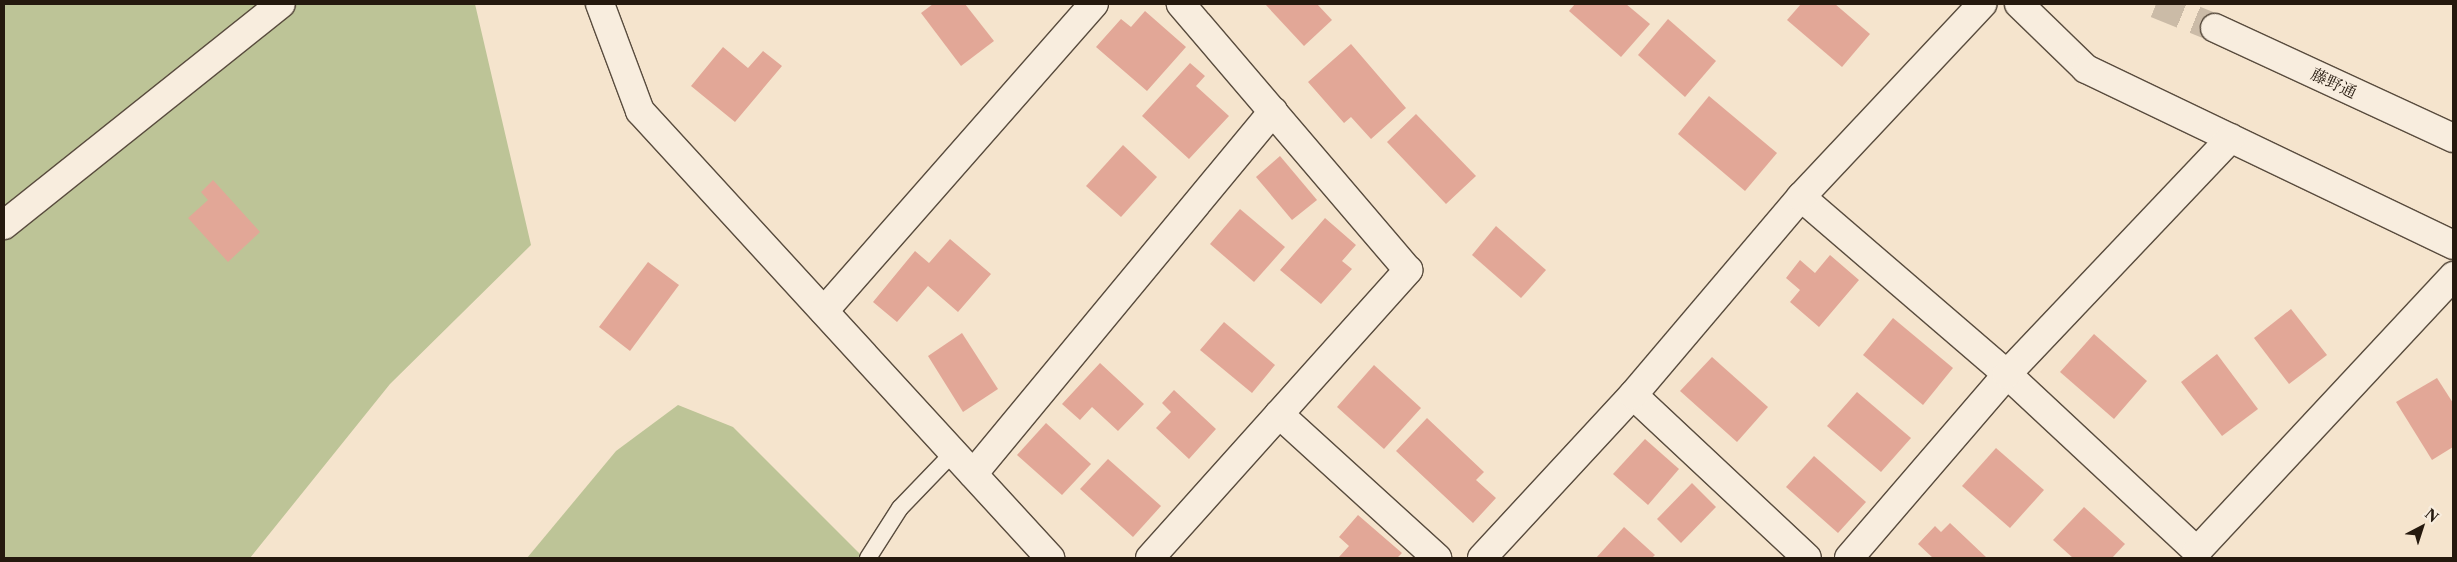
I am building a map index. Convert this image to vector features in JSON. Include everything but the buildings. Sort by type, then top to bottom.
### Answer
[{"type":"street","points":[[4,225],[281,4]]},
{"type":"street","points":[[600,4],[640,111],[1050,558]]},
{"type":"street","points":[[824,311],[1094,4]]},
{"type":"street","points":[[1150,558],[1408,270],[1181,4]]},
{"type":"street","points":[[1482,558],[1634,395],[1800,197],[1982,4]]},
{"type":"street","points":[[2020,4],[2086,69],[2453,245]]},
{"type":"street","name":"藤野通","points":[[2215,28],[2453,138]]},
{"type":"street","points":[[973,474],[1272,111]]},
{"type":"street","points":[[1849,558],[2006,374],[2231,138]]},
{"type":"street","points":[[1800,197],[2006,374],[2197,551],[2453,276]]},
{"type":"street","points":[[1634,395],[1807,558]]},
{"type":"street","points":[[1279,414],[1437,558]]},
{"type":"lane","points":[[868,558],[900,508],[953,453]]},
{"type":"green space","points":[[4,4],[475,4],[531,245],[390,384],[250,558],[4,558]]},
{"type":"green space","points":[[678,405],[733,427],[864,558],[527,558],[616,451]]},
{"type":"tunnel","points":[[2156,4],[2215,28]]}]
